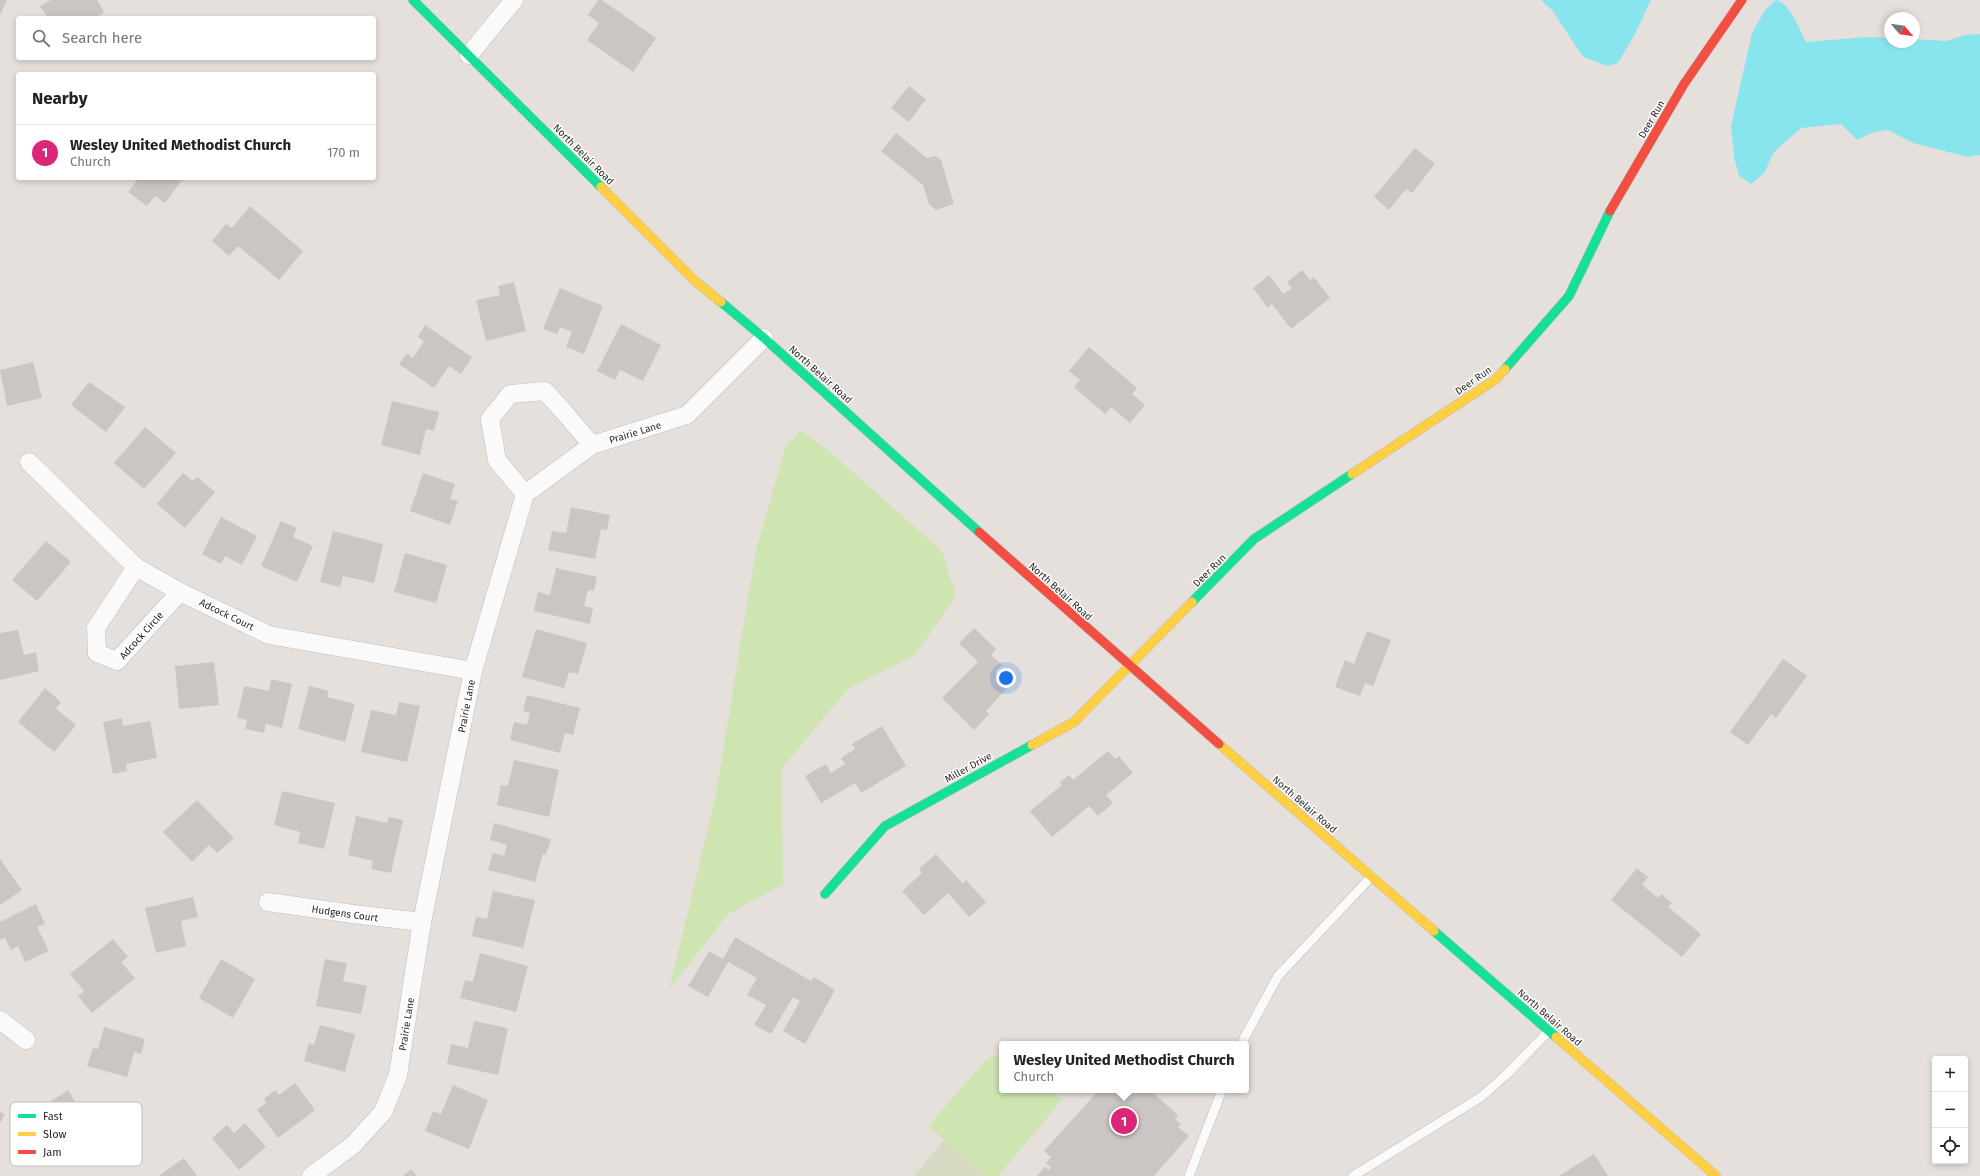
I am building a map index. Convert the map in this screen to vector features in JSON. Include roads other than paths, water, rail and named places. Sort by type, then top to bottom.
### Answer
[{"type":"street","name":"North Belair Road","points":[[413,0],[694,281],[764,338],[1129,666],[1716,1176]]},
{"type":"street","points":[[469,55],[514,0]]},
{"type":"street","name":"Deer Run","points":[[1129,666],[1254,539],[1496,379],[1569,296],[1610,211],[1680,90],[1742,0]]},
{"type":"street","name":"Prairie Lane","points":[[311,1176],[353,1145],[382,1112],[398,1075],[422,922],[473,671],[525,494],[592,445],[687,415],[764,338]]},
{"type":"street","points":[[525,494],[497,460],[490,419],[510,394],[545,392],[592,445]]},
{"type":"street","name":"Adcock Court","points":[[29,462],[136,567],[180,592],[270,635],[473,671]]},
{"type":"street","name":"Adcock Circle","points":[[136,567],[96,628],[97,653],[117,661],[180,592]]},
{"type":"street","name":"Miller Drive","points":[[825,894],[885,826],[1074,722],[1129,666]]},
{"type":"street","name":"Hudgens Court","points":[[268,902],[422,922]]},
{"type":"street","points":[[0,1020],[26,1040]]},
{"type":"lane","points":[[1243,1041],[1278,976],[1371,877]]},
{"type":"lane","points":[[1353,1176],[1481,1097],[1508,1074],[1549,1031]]},
{"type":"lane","points":[[1189,1176],[1221,1093]]},
{"type":"water","points":[[1541,0],[1651,0],[1635,34],[1618,63],[1608,66],[1583,57],[1552,10]]},
{"type":"water","points":[[1776,0],[1781,2],[1790,11],[1806,42],[1868,37],[1884,38],[1884,48],[1920,48],[1920,39],[1946,41],[1965,35],[1980,34],[1980,155],[1968,157],[1913,143],[1888,130],[1874,132],[1857,140],[1841,124],[1801,128],[1773,153],[1765,172],[1751,184],[1739,176],[1734,157],[1731,126],[1752,33],[1765,10]]},
{"type":"place","name":"Wesley United Methodist Church","points":[[1124,1121]]}]
